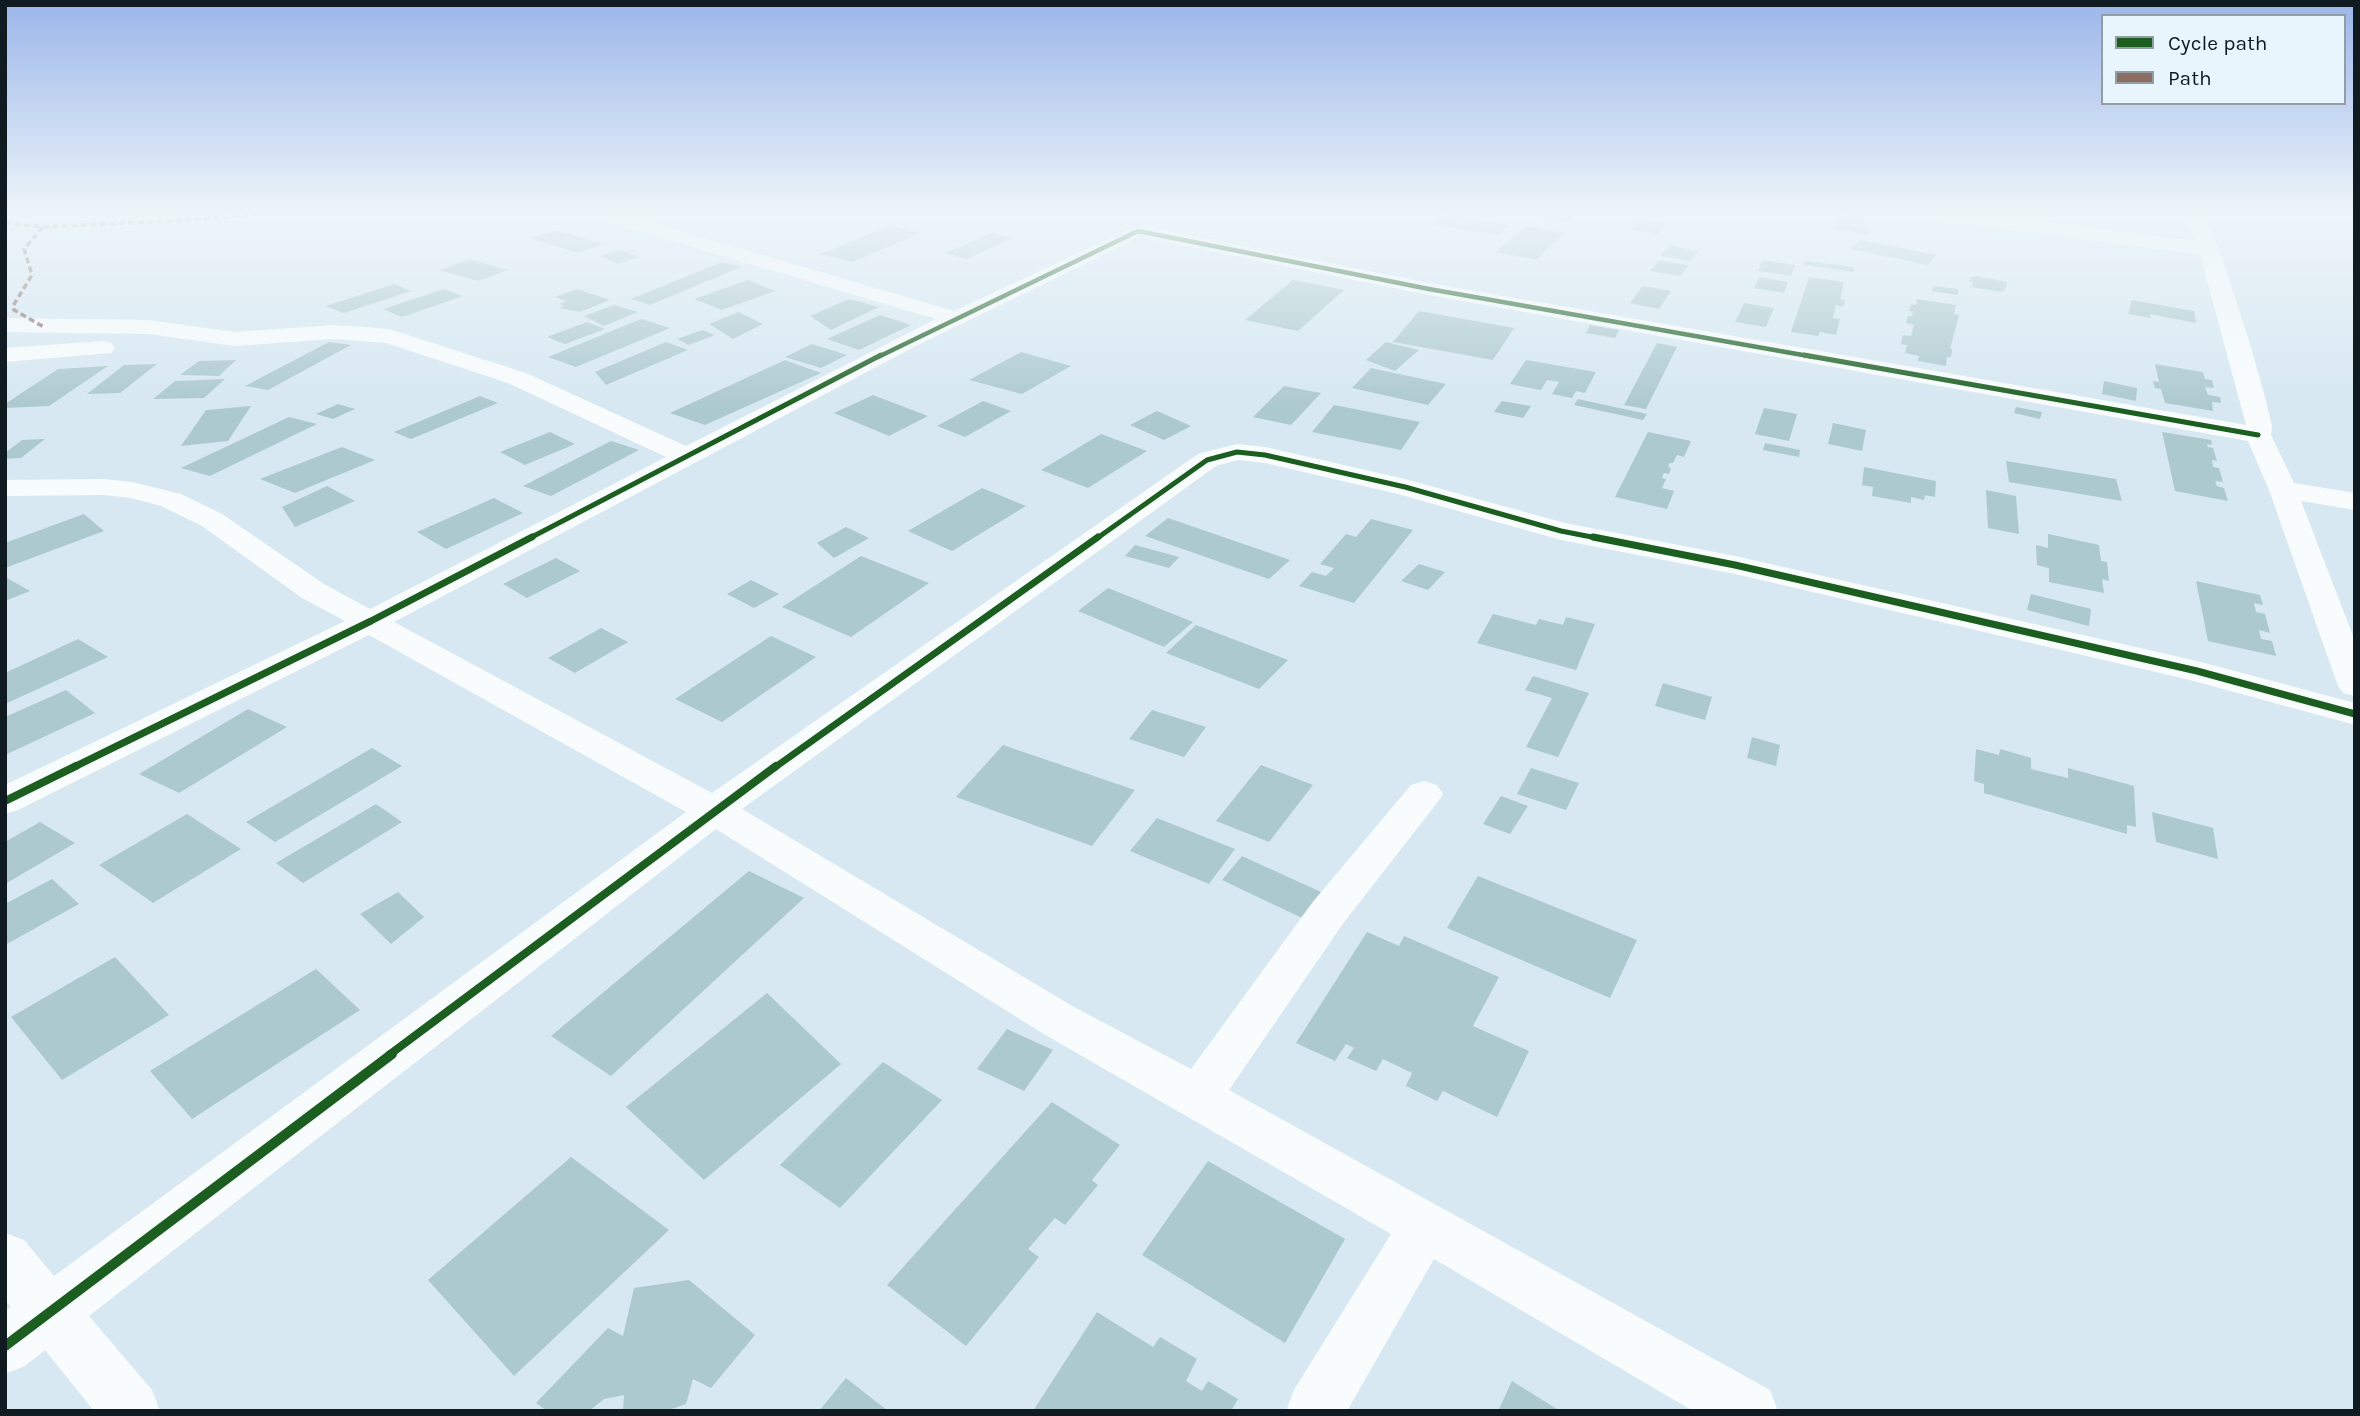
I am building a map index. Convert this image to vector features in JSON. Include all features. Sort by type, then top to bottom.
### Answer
[{"type":"street","points":[[816,277],[955,318]]},
{"type":"street","points":[[5,801],[371,621],[955,318],[1041,277]]},
{"type":"street","points":[[1369,277],[2258,435]]},
{"type":"street","points":[[2217,277],[2253,397],[2259,426],[2258,435],[2283,490],[2355,686]]},
{"type":"street","points":[[5,325],[149,327],[250,339]]},
{"type":"street","points":[[5,355],[334,332],[369,333],[413,342],[517,378],[688,457]]},
{"type":"street","points":[[5,1346],[713,811],[1207,460],[1237,453],[1265,455],[1405,487],[1561,531],[1735,565],[2197,671],[2355,714]]},
{"type":"street","points":[[5,488],[104,487],[132,490],[171,500],[212,520],[313,591],[755,833],[1058,1020],[1749,1411]]},
{"type":"street","points":[[2283,490],[2355,502]]},
{"type":"street","points":[[1198,1097],[1327,914],[1424,793]]},
{"type":"street","points":[[1315,1411],[1424,1227]]},
{"type":"street","points":[[5,1258],[131,1411]]},
{"type":"building","points":[[464,277],[489,277],[478,281]]},
{"type":"building","points":[[685,277],[717,277],[650,305],[631,299]]},
{"type":"building","points":[[1759,277],[1788,282],[1784,293],[1754,288]]},
{"type":"building","points":[[1809,277],[1844,282],[1840,299],[1845,300],[1843,307],[1836,305],[1833,318],[1840,319],[1836,335],[1820,332],[1818,336],[1791,332]]},
{"type":"building","points":[[1970,278],[2007,282],[2006,288],[2002,292],[1972,287]]},
{"type":"building","points":[[748,280],[775,291],[722,310],[694,299]]},
{"type":"building","points":[[1293,280],[1344,290],[1298,331],[1245,320]]},
{"type":"building","points":[[394,284],[411,291],[344,313],[326,306]]},
{"type":"building","points":[[1643,286],[1671,291],[1659,309],[1630,303]]},
{"type":"building","points":[[1933,286],[1958,289],[1958,295],[1932,291]]},
{"type":"building","points":[[444,289],[463,296],[402,317],[383,309]]},
{"type":"building","points":[[577,289],[610,300],[580,312],[559,308],[564,306],[559,304],[566,301],[555,297]]},
{"type":"building","points":[[849,299],[879,307],[831,330],[810,316]]},
{"type":"building","points":[[1917,299],[1956,305],[1954,314],[1959,315],[1950,349],[1951,357],[1947,357],[1946,366],[1918,361],[1919,356],[1905,353],[1907,345],[1901,344],[1903,335],[1911,336],[1914,325],[1906,323],[1908,316],[1912,316],[1913,311],[1909,311],[1911,304],[1916,305]]},
{"type":"building","points":[[2132,300],[2194,311],[2196,323],[2150,314],[2151,318],[2128,314]]},
{"type":"building","points":[[1744,303],[1774,308],[1766,327],[1735,322]]},
{"type":"building","points":[[614,305],[638,312],[604,326],[584,316]]},
{"type":"building","points":[[1419,311],[1514,328],[1493,360],[1393,342]]},
{"type":"building","points":[[738,312],[763,324],[733,339],[709,324]]},
{"type":"building","points":[[880,315],[911,325],[859,350],[827,339]]},
{"type":"building","points":[[641,319],[670,328],[576,367],[548,357]]},
{"type":"building","points":[[587,322],[605,329],[565,344],[547,337]]},
{"type":"building","points":[[1590,325],[1619,330],[1615,338],[1586,333]]},
{"type":"building","points":[[702,330],[715,335],[689,345],[677,339]]},
{"type":"building","points":[[329,342],[351,345],[268,390],[245,386]]},
{"type":"building","points":[[666,342],[688,350],[606,385],[595,372]]},
{"type":"building","points":[[1386,342],[1419,350],[1395,371],[1366,360]]},
{"type":"building","points":[[1657,343],[1677,347],[1646,409],[1624,405]]},
{"type":"building","points":[[812,344],[847,355],[821,368],[785,357]]},
{"type":"building","points":[[1021,352],[1071,366],[1022,394],[969,380]]},
{"type":"building","points":[[236,360],[219,376],[180,375],[199,361]]},
{"type":"building","points":[[785,360],[821,373],[705,425],[670,413]]},
{"type":"building","points":[[1526,360],[1596,372],[1585,393],[1576,391],[1572,398],[1552,394],[1559,382],[1547,380],[1541,390],[1510,384]]},
{"type":"building","points":[[157,364],[120,393],[87,394],[124,365]]},
{"type":"building","points":[[2155,364],[2203,372],[2205,379],[2212,380],[2214,388],[2205,387],[2208,395],[2220,397],[2221,403],[2212,402],[2213,411],[2165,403],[2161,389],[2155,388],[2153,381],[2159,382]]},
{"type":"building","points":[[108,366],[49,406],[5,408],[5,404],[58,369]]},
{"type":"building","points":[[1371,368],[1446,384],[1428,405],[1352,388]]},
{"type":"building","points":[[225,379],[204,398],[153,399],[175,381]]},
{"type":"building","points":[[2104,381],[2137,388],[2136,401],[2102,394]]},
{"type":"building","points":[[1284,386],[1321,393],[1291,425],[1253,417]]},
{"type":"building","points":[[873,395],[928,416],[889,436],[834,413]]},
{"type":"building","points":[[480,396],[498,403],[411,439],[394,432]]},
{"type":"building","points":[[1578,399],[1647,414],[1643,420],[1574,405]]},
{"type":"building","points":[[983,401],[1011,411],[965,437],[937,426]]},
{"type":"building","points":[[1502,401],[1531,406],[1523,418],[1494,412]]},
{"type":"building","points":[[338,404],[355,409],[333,419],[316,414]]},
{"type":"building","points":[[1334,405],[1420,422],[1401,450],[1312,432]]},
{"type":"building","points":[[251,406],[228,441],[181,446],[206,410]]},
{"type":"building","points":[[2016,407],[2042,412],[2040,419],[2014,413]]},
{"type":"building","points":[[1764,408],[1797,414],[1789,441],[1755,434]]},
{"type":"building","points":[[1157,411],[1191,426],[1164,440],[1130,425]]},
{"type":"building","points":[[289,417],[317,424],[210,476],[181,468]]},
{"type":"building","points":[[1833,423],[1866,430],[1862,451],[1828,444]]},
{"type":"building","points":[[550,432],[575,444],[525,465],[500,452]]},
{"type":"building","points":[[1648,432],[1691,441],[1684,457],[1677,455],[1668,467],[1671,468],[1669,474],[1664,473],[1662,478],[1666,479],[1662,488],[1674,491],[1667,509],[1615,497]]},
{"type":"building","points":[[2162,432],[2211,440],[2212,445],[2207,444],[2213,448],[2217,461],[2212,460],[2213,467],[2219,468],[2223,482],[2215,481],[2217,486],[2224,488],[2228,501],[2175,491]]},
{"type":"building","points":[[1101,434],[1147,451],[1088,488],[1041,470]]},
{"type":"building","points":[[45,439],[21,458],[5,459],[5,453],[22,440]]},
{"type":"building","points":[[611,441],[639,450],[551,496],[523,486]]},
{"type":"building","points":[[1765,443],[1800,450],[1799,457],[1763,450]]},
{"type":"building","points":[[342,447],[375,460],[295,493],[260,479]]},
{"type":"building","points":[[2006,461],[2116,479],[2122,501],[2009,482]]},
{"type":"building","points":[[1864,467],[1936,481],[1935,497],[1925,495],[1924,500],[1911,497],[1911,503],[1872,496],[1873,487],[1862,485]]},
{"type":"building","points":[[327,486],[355,501],[295,527],[282,507]]},
{"type":"building","points":[[982,488],[1026,506],[952,551],[908,531]]},
{"type":"building","points":[[1986,490],[2016,496],[2019,534],[1988,528]]},
{"type":"building","points":[[494,498],[523,513],[446,549],[417,532]]},
{"type":"building","points":[[84,514],[104,531],[5,568],[5,543]]},
{"type":"building","points":[[1168,518],[1290,560],[1269,579],[1145,536]]},
{"type":"building","points":[[1371,519],[1413,530],[1354,603],[1299,586],[1312,572],[1326,576],[1334,568],[1320,564],[1346,534],[1356,537]]},
{"type":"building","points":[[846,527],[869,538],[834,558],[817,543]]},
{"type":"building","points":[[2048,534],[2099,545],[2101,561],[2107,562],[2109,581],[2102,579],[2104,593],[2049,582],[2049,568],[2037,565],[2036,545],[2048,548]]},
{"type":"building","points":[[1135,545],[1179,557],[1169,568],[1125,556]]},
{"type":"building","points":[[861,556],[929,583],[851,637],[782,607]]},
{"type":"building","points":[[556,558],[580,571],[527,598],[503,584]]},
{"type":"building","points":[[1419,564],[1445,572],[1428,590],[1401,581]]},
{"type":"building","points":[[5,577],[30,591],[5,601]]},
{"type":"building","points":[[751,580],[779,594],[754,608],[727,594]]},
{"type":"building","points":[[2196,581],[2260,595],[2263,605],[2254,603],[2256,612],[2265,614],[2270,633],[2259,630],[2261,639],[2272,641],[2276,656],[2208,641]]},
{"type":"building","points":[[1108,588],[1193,622],[1164,647],[1078,611]]},
{"type":"building","points":[[2031,594],[2091,609],[2089,626],[2027,610]]},
{"type":"building","points":[[1493,614],[1536,625],[1539,619],[1563,625],[1566,617],[1595,624],[1576,670],[1477,643]]},
{"type":"building","points":[[1196,625],[1288,660],[1259,689],[1166,653]]},
{"type":"building","points":[[601,628],[628,642],[575,673],[548,658]]},
{"type":"building","points":[[771,636],[816,657],[722,722],[675,699]]},
{"type":"building","points":[[78,639],[108,657],[5,704],[5,673]]},
{"type":"building","points":[[1533,676],[1589,693],[1558,757],[1526,747],[1552,698],[1525,690]]},
{"type":"building","points":[[1663,683],[1712,697],[1705,720],[1655,706]]},
{"type":"building","points":[[66,690],[95,713],[5,755],[5,717]]},
{"type":"building","points":[[248,709],[287,727],[179,793],[139,774]]},
{"type":"building","points":[[1152,710],[1206,727],[1184,757],[1129,739]]},
{"type":"building","points":[[1752,737],[1780,745],[1776,766],[1747,758]]},
{"type":"building","points":[[1003,745],[1135,790],[1092,846],[956,797]]},
{"type":"building","points":[[372,748],[402,766],[275,842],[246,822]]},
{"type":"building","points":[[1976,749],[1999,755],[2000,749],[2031,758],[2031,769],[2068,778],[2068,768],[2134,786],[2136,827],[2127,825],[2127,834],[1984,793],[1984,784],[1974,781]]},
{"type":"building","points":[[1261,765],[1313,785],[1269,842],[1216,821]]},
{"type":"building","points":[[1531,768],[1579,783],[1566,810],[1517,794]]},
{"type":"building","points":[[1501,796],[1528,806],[1510,834],[1483,824]]},
{"type":"building","points":[[376,804],[402,822],[303,883],[276,863]]},
{"type":"building","points":[[2152,812],[2213,828],[2218,859],[2156,842]]},
{"type":"building","points":[[187,814],[241,849],[153,903],[99,865]]},
{"type":"building","points":[[1157,818],[1235,849],[1209,884],[1130,851]]},
{"type":"building","points":[[40,822],[75,843],[5,884],[5,842]]},
{"type":"building","points":[[1242,856],[1321,892],[1302,918],[1222,880]]},
{"type":"building","points":[[749,871],[804,898],[611,1076],[551,1036]]},
{"type":"building","points":[[1478,876],[1637,940],[1610,998],[1447,928]]},
{"type":"building","points":[[52,879],[79,904],[5,945],[5,904]]},
{"type":"building","points":[[398,892],[424,917],[391,944],[360,914]]},
{"type":"building","points":[[1367,932],[1399,946],[1404,936],[1499,977],[1473,1026],[1529,1051],[1497,1117],[1443,1091],[1437,1101],[1406,1086],[1412,1073],[1383,1059],[1376,1071],[1347,1058],[1354,1048],[1346,1044],[1335,1061],[1296,1043]]},
{"type":"building","points":[[115,957],[169,1015],[62,1080],[11,1017]]},
{"type":"building","points":[[316,969],[360,1010],[192,1119],[150,1071]]},
{"type":"building","points":[[767,993],[841,1064],[704,1180],[626,1107]]},
{"type":"building","points":[[1007,1029],[1053,1050],[1024,1091],[977,1069]]},
{"type":"building","points":[[883,1062],[942,1100],[840,1208],[780,1165]]},
{"type":"building","points":[[1052,1102],[1120,1145],[1092,1180],[1098,1185],[1065,1225],[1055,1218],[1028,1249],[1039,1257],[966,1346],[887,1285]]},
{"type":"building","points":[[571,1157],[669,1230],[514,1376],[428,1280]]},
{"type":"building","points":[[1208,1161],[1345,1239],[1285,1343],[1142,1255]]},
{"type":"building","points":[[689,1280],[755,1335],[711,1388],[693,1379],[686,1404],[666,1411],[623,1411],[624,1395],[604,1399],[589,1411],[547,1411],[536,1403],[608,1328],[623,1336],[634,1288]]},
{"type":"building","points":[[1097,1312],[1153,1347],[1160,1337],[1197,1359],[1186,1381],[1202,1391],[1208,1381],[1238,1399],[1231,1411],[1033,1411]]},
{"type":"building","points":[[846,1378],[888,1411],[819,1411]]},
{"type":"building","points":[[1512,1381],[1560,1411],[1498,1411]]},
{"type":"marked path","points":[[31,277],[13,306],[14,310],[44,327]]},
{"type":"cycle path","points":[[5,801],[371,621],[906,342],[1042,277]]},
{"type":"cycle path","points":[[1369,277],[2258,435]]},
{"type":"cycle path","points":[[5,1346],[713,811],[1207,460],[1237,452],[1265,455],[1405,487],[1561,531],[1735,565],[2197,671],[2355,714]]}]
